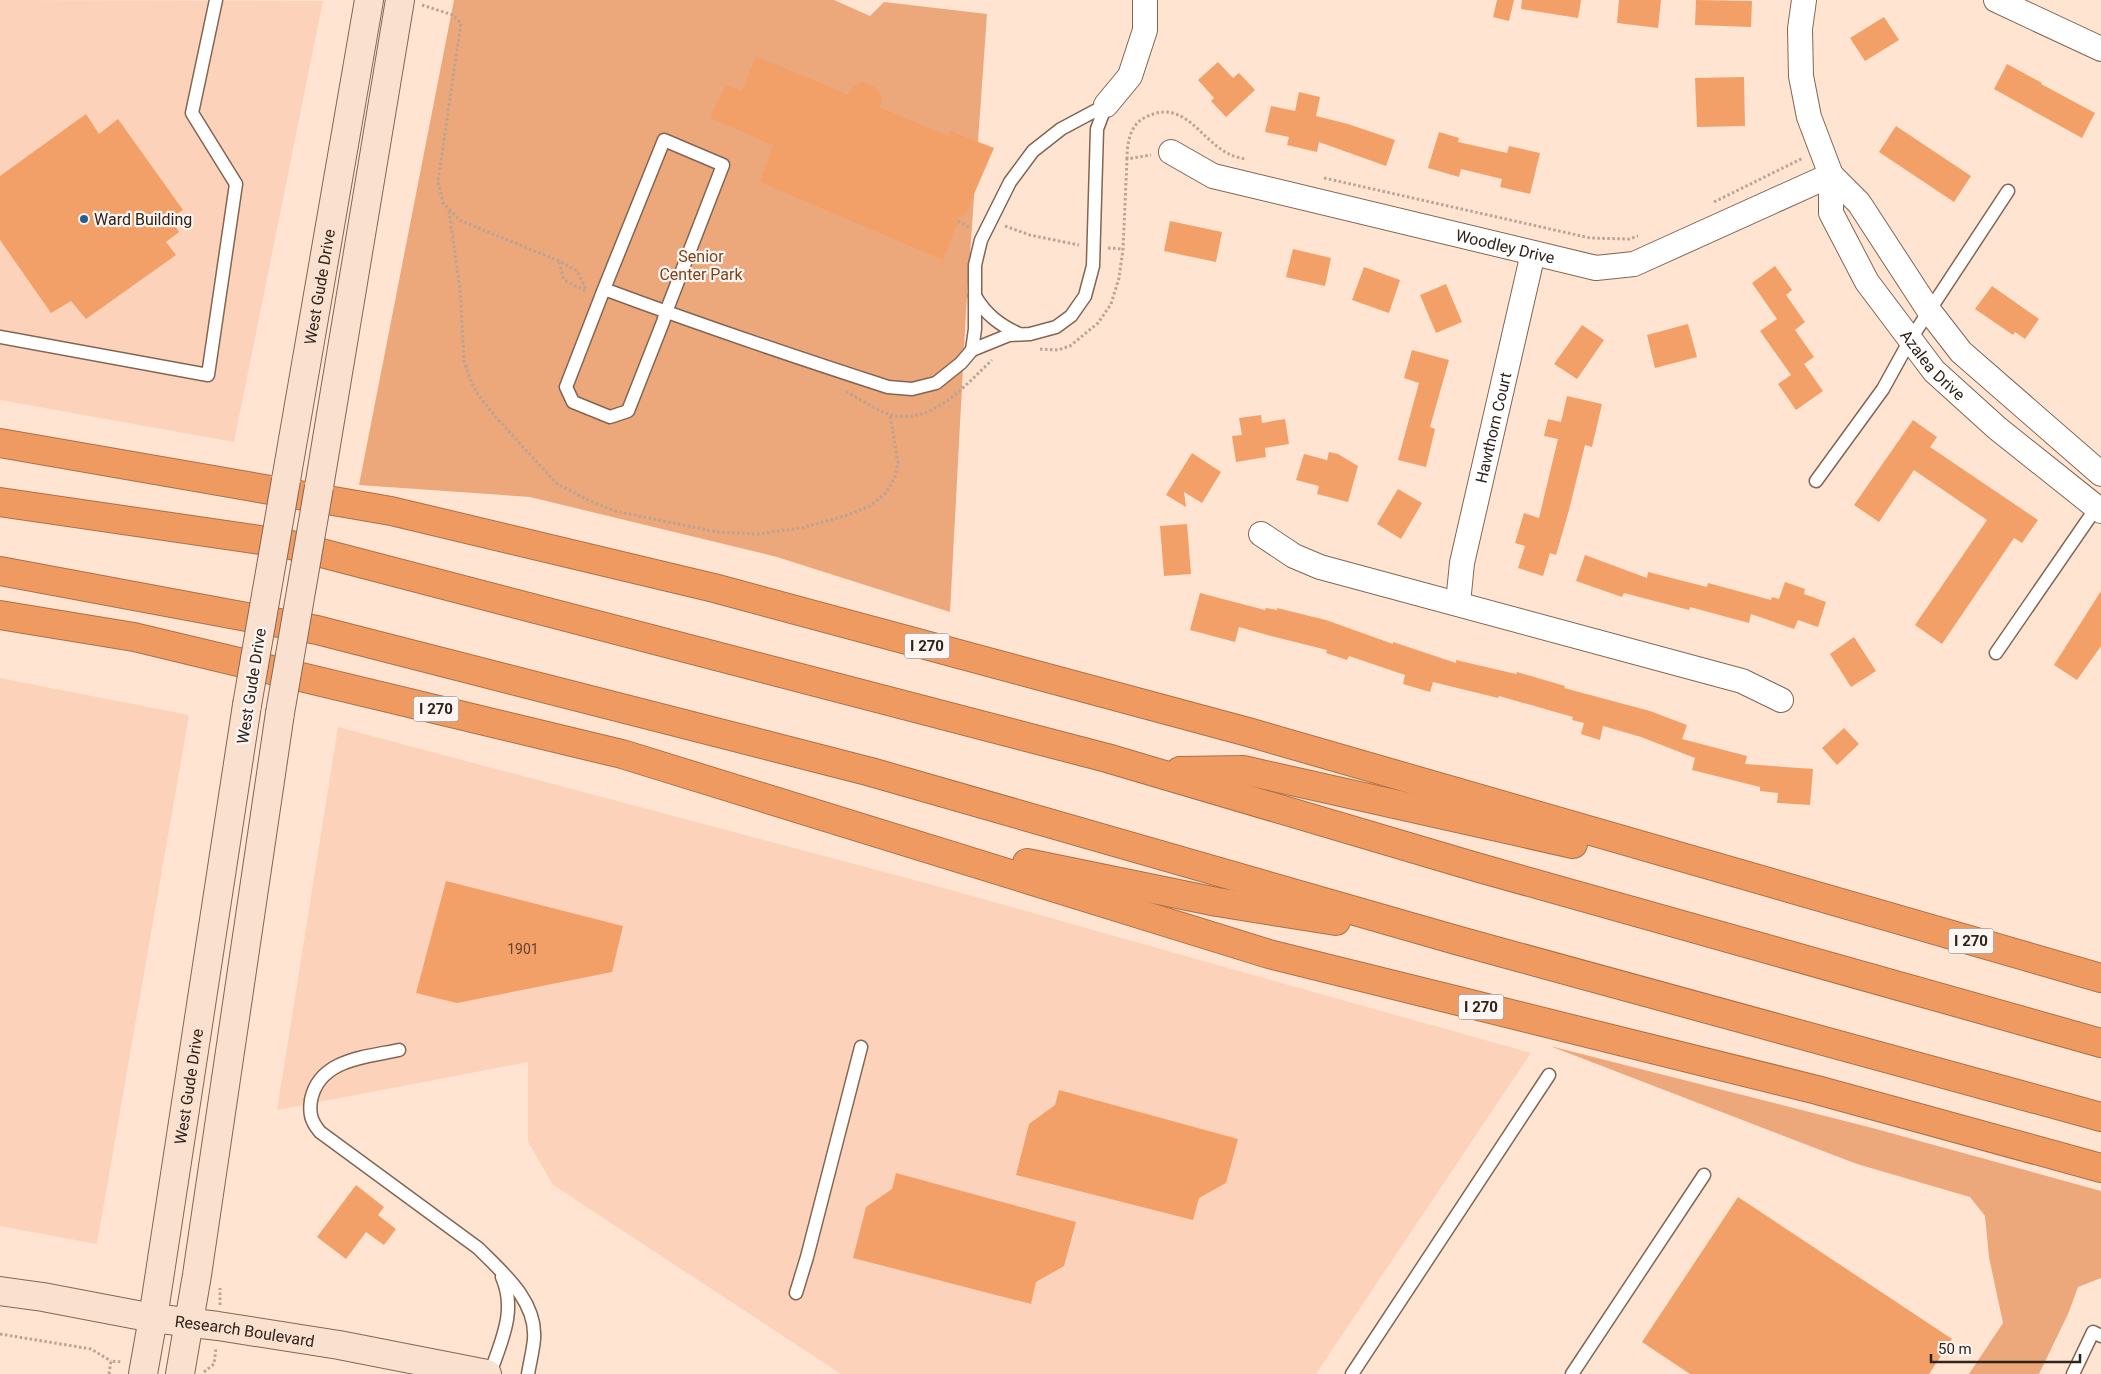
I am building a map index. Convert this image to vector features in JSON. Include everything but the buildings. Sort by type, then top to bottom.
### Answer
[{"type":"highway","name":"I 270","points":[[0,442],[391,512],[714,588],[1248,732],[2101,978]]},
{"type":"highway","points":[[0,502],[287,544],[1097,755],[1476,867],[2101,1043]]},
{"type":"highway","points":[[0,571],[326,632],[871,772],[1456,940],[2101,1117]]},
{"type":"highway","name":"I 270","points":[[0,615],[134,636],[613,752],[1269,954],[1816,1090],[2101,1168]]},
{"type":"highway","points":[[1152,772],[1243,770],[1841,903]]},
{"type":"highway","points":[[866,830],[1217,902],[1456,940]]},
{"type":"main road","name":"West Gude Drive","points":[[143,1374],[247,705],[370,0]]},
{"type":"main road","name":"West Gude Drive","points":[[180,1374],[190,1323],[280,713],[319,487],[409,2]]},
{"type":"main road","name":"Research Boulevard","points":[[0,1291],[153,1318],[339,1345],[489,1374]]},
{"type":"street","points":[[1106,105],[1130,76],[1145,30],[1145,0]]},
{"type":"street","name":"Azalea Drive","points":[[1804,0],[1800,28],[1801,76],[1809,117],[1831,175],[1831,213],[1867,282],[1934,371],[1967,402],[2099,508]]},
{"type":"street","points":[[1996,0],[2101,49]]},
{"type":"street","name":"Woodley Drive","points":[[1171,152],[1213,176],[1596,268],[1634,264],[1831,175]]},
{"type":"street","name":"Azalea Drive","points":[[1831,175],[1859,203],[1930,312],[1968,359],[2101,474]]},
{"type":"street","name":"Hawthorn Court","points":[[1458,603],[1462,563],[1533,253]]},
{"type":"street","points":[[1262,534],[1294,556],[1320,567],[1742,681],[1781,700]]},
{"type":"lane","points":[[0,337],[208,375],[236,184],[192,113],[216,0]]},
{"type":"lane","points":[[604,289],[888,388],[912,389],[936,383],[962,364],[972,350],[975,329],[975,265],[981,240],[1010,182],[1033,151],[1061,129],[1106,105]]},
{"type":"lane","points":[[972,350],[1009,335],[1030,334],[1056,327],[1071,316],[1085,296],[1093,266],[1097,129],[1106,105]]},
{"type":"lane","points":[[664,140],[723,165],[628,410],[610,417],[573,402],[566,387],[604,289],[664,140]]},
{"type":"lane","points":[[1816,481],[1883,389],[1910,340],[2008,191]]},
{"type":"lane","points":[[975,296],[982,308],[996,322],[1020,335]]},
{"type":"lane","points":[[1996,653],[2099,508]]},
{"type":"lane","points":[[796,1293],[813,1238],[861,1046]]},
{"type":"lane","points":[[399,1050],[340,1063],[330,1069],[321,1079],[313,1093],[310,1110],[312,1122],[320,1132],[478,1248],[498,1268],[526,1301],[532,1316],[534,1337],[528,1374]]},
{"type":"lane","points":[[1352,1374],[1549,1075]]},
{"type":"lane","points":[[1572,1374],[1704,1175]]},
{"type":"lane","points":[[489,1374],[506,1324],[510,1303],[506,1286],[498,1268]]},
{"type":"lane","points":[[2072,1374],[2093,1332],[2101,1336]]},
{"type":"path","points":[[409,2],[453,15],[461,23],[438,181],[443,203],[448,211],[461,221],[558,262],[577,271],[588,292],[564,280],[558,262]]},
{"type":"path","points":[[1032,349],[1058,350],[1070,346],[1098,323],[1111,304],[1119,278],[1123,249],[1127,145],[1132,131],[1141,120],[1162,111],[1173,113],[1188,119],[1226,152],[1248,160]]},
{"type":"path","points":[[1710,204],[1821,148]]},
{"type":"path","points":[[1127,159],[1171,152]]},
{"type":"path","points":[[1320,177],[1590,238],[1629,239],[1646,234]]},
{"type":"path","points":[[448,211],[460,289],[464,361],[470,379],[477,393],[493,414],[556,483],[588,500],[615,511],[717,532],[758,534],[801,528],[845,516],[870,506],[886,493],[895,477],[898,463],[890,415]]},
{"type":"path","points":[[958,221],[969,229],[989,224],[1007,227],[1030,235],[1093,247],[1123,249]]},
{"type":"path","points":[[842,390],[890,415],[910,416],[936,409],[963,389],[998,355]]},
{"type":"path","points":[[0,1334],[91,1349],[111,1361]]},
{"type":"shaded area","points":[[0,0],[323,1],[234,442],[0,400]]},
{"type":"shaded area","points":[[0,678],[189,715],[97,1244],[0,1226]]},
{"type":"shaded area","points":[[338,727],[926,883],[1531,1053],[1316,1374],[841,1374],[553,1185],[528,1142],[528,1062],[277,1110]]},
{"type":"green space","name":"Senior Center Park","points":[[454,0],[834,0],[870,16],[884,2],[987,14],[966,311],[950,612],[777,557],[530,497],[359,485]]},
{"type":"green space","points":[[1550,1046],[1876,1129],[2101,1191],[2101,1278],[2078,1287],[2068,1314],[2039,1374],[1969,1374],[2003,1323],[1989,1257],[1985,1216],[1970,1197],[1857,1164]]},
{"type":"place","name":"Ward Building","points":[[84,219]]}]
